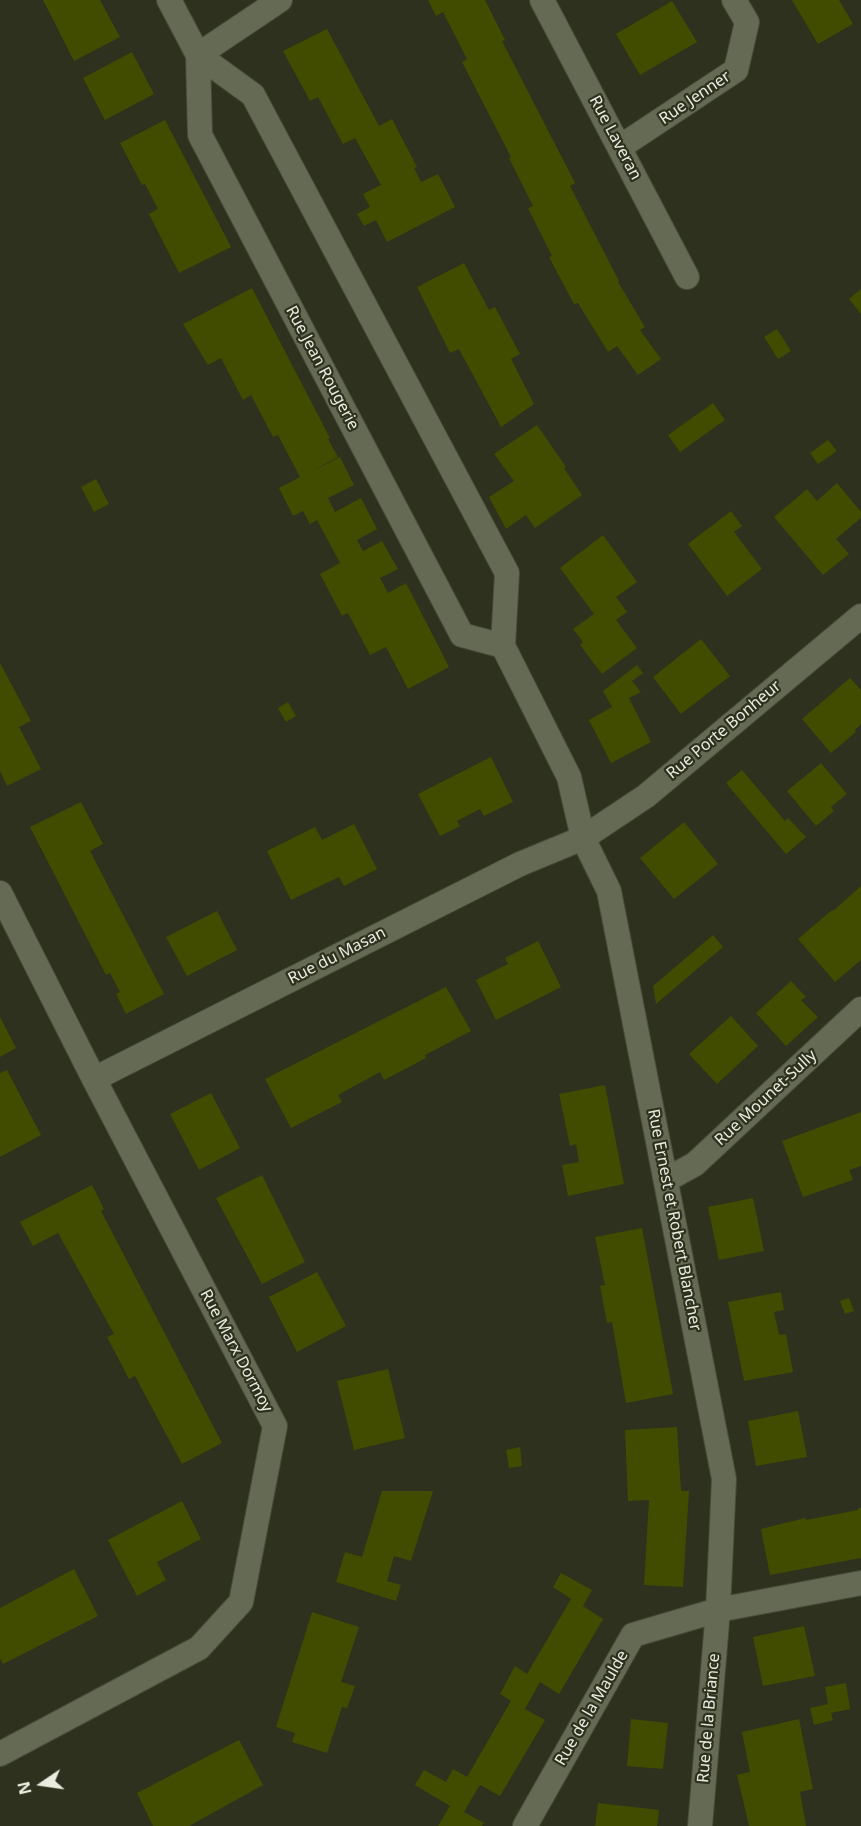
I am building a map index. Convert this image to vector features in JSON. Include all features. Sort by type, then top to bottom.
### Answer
[{"type":"street","name":"Rue Jean Rougerie","points":[[169,0],[198,55],[253,95],[507,573],[503,646],[569,777],[583,838]]},
{"type":"street","points":[[198,55],[280,0]]},
{"type":"street","name":"Rue Laveran","points":[[542,0],[687,277]]},
{"type":"street","name":"Rue Jenner","points":[[620,147],[736,70],[747,22],[734,0]]},
{"type":"street","name":"Rue Jean Rougerie","points":[[198,55],[200,135],[205,145],[462,635],[503,646]]},
{"type":"street","name":"Rue Porte Bonheur","points":[[583,838],[646,796],[861,616]]},
{"type":"street","name":"Rue du Masan","points":[[94,1079],[520,864],[583,838]]},
{"type":"street","name":"Rue Ernest et Robert Blancher","points":[[583,838],[609,891],[724,1479],[718,1610]]},
{"type":"street","name":"Rue Marx Dormoy","points":[[0,893],[275,1426],[241,1602],[199,1648],[0,1754]]},
{"type":"street","name":"Rue Mounet-Sully","points":[[666,1180],[695,1164],[861,1009]]},
{"type":"street","name":"Rue de la Maulde","points":[[525,1826],[633,1635],[718,1610],[861,1583]]},
{"type":"street","name":"Rue de la Briance","points":[[700,1826],[718,1610]]},
{"type":"building","points":[[43,0],[100,0],[120,37],[74,61]]},
{"type":"building","points":[[428,0],[485,0],[505,40],[502,41],[575,183],[570,186],[618,282],[645,327],[640,330],[661,359],[638,375],[617,346],[608,352],[578,303],[574,304],[549,257],[552,256],[528,208],[533,206],[509,158],[511,157],[462,62],[467,59],[443,12],[436,16]]},
{"type":"building","points":[[792,0],[839,0],[853,24],[818,44]]},
{"type":"building","points":[[672,1],[697,42],[640,75],[616,34]]},
{"type":"building","points":[[327,29],[379,126],[392,119],[417,167],[414,168],[421,182],[438,174],[455,207],[387,242],[376,220],[364,226],[357,214],[370,207],[363,194],[381,185],[355,138],[343,144],[318,97],[310,101],[283,51]]},
{"type":"building","points":[[132,52],[154,94],[105,120],[83,78]]},
{"type":"building","points":[[165,120],[231,247],[179,273],[149,214],[158,209],[145,184],[142,185],[120,143]]},
{"type":"building","points":[[464,263],[489,310],[495,307],[520,354],[511,359],[534,404],[501,427],[459,349],[450,353],[417,287]]},
{"type":"building","points":[[252,288],[338,457],[310,472],[340,457],[354,485],[328,498],[335,512],[361,498],[377,529],[357,540],[363,551],[382,541],[398,569],[380,578],[388,593],[406,583],[449,667],[408,689],[386,647],[370,655],[348,613],[342,616],[320,574],[340,563],[317,520],[310,524],[303,511],[293,516],[279,488],[300,477],[278,435],[273,437],[251,395],[243,400],[221,358],[208,365],[183,324]]},
{"type":"building","points":[[861,289],[861,314],[849,299]]},
{"type":"building","points":[[777,329],[791,351],[778,359],[764,337]]},
{"type":"building","points":[[713,403],[725,420],[680,452],[668,435]]},
{"type":"building","points":[[537,425],[582,495],[535,528],[526,515],[506,529],[489,497],[514,481],[494,454]]},
{"type":"building","points":[[828,440],[837,451],[818,464],[810,453]]},
{"type":"building","points":[[96,479],[109,504],[94,512],[81,487]]},
{"type":"building","points":[[837,483],[861,512],[861,518],[836,539],[849,554],[823,575],[774,517],[807,489],[817,501]]},
{"type":"building","points":[[731,511],[742,526],[734,532],[762,569],[727,596],[688,544]]},
{"type":"building","points":[[603,535],[637,582],[616,597],[627,612],[616,620],[637,648],[602,674],[580,645],[583,642],[573,629],[594,614],[560,568]]},
{"type":"building","points":[[701,639],[730,676],[681,714],[653,677]]},
{"type":"building","points":[[0,663],[31,721],[19,727],[41,769],[7,786],[0,771]]},
{"type":"building","points":[[637,665],[643,673],[632,681],[641,692],[629,698],[651,742],[611,763],[589,720],[612,707],[603,691]]},
{"type":"building","points":[[850,678],[861,690],[861,724],[855,730],[856,732],[831,753],[802,719]]},
{"type":"building","points":[[288,702],[296,716],[286,722],[278,708]]},
{"type":"building","points":[[491,757],[513,802],[484,816],[480,809],[457,821],[460,826],[440,836],[418,794]]},
{"type":"building","points":[[821,763],[847,794],[831,807],[834,811],[816,826],[787,791]]},
{"type":"building","points":[[742,770],[785,821],[788,818],[806,837],[786,854],[726,783]]},
{"type":"building","points":[[81,802],[103,844],[90,851],[164,994],[126,1014],[116,994],[120,992],[110,973],[106,975],[30,827]]},
{"type":"building","points":[[684,822],[718,864],[674,899],[640,858]]},
{"type":"building","points":[[354,824],[377,869],[344,886],[339,877],[291,900],[267,851],[315,827],[322,840]]},
{"type":"building","points":[[861,886],[861,960],[835,982],[798,939]]},
{"type":"building","points":[[217,911],[237,950],[187,976],[166,937]]},
{"type":"building","points":[[713,935],[723,947],[656,1004],[653,986]]},
{"type":"building","points":[[538,941],[561,987],[496,1020],[476,980],[508,964],[505,958]]},
{"type":"building","points":[[791,981],[806,997],[801,1000],[818,1017],[786,1046],[756,1013]]},
{"type":"building","points":[[446,987],[471,1031],[384,1080],[380,1072],[338,1095],[342,1102],[291,1128],[265,1079]]},
{"type":"building","points":[[731,1016],[758,1046],[717,1084],[689,1054]]},
{"type":"building","points":[[0,1017],[16,1048],[0,1057]]},
{"type":"building","points":[[7,1070],[41,1135],[0,1157],[0,1073]]},
{"type":"building","points":[[605,1085],[624,1184],[568,1196],[562,1165],[579,1162],[576,1144],[570,1146],[559,1094]]},
{"type":"building","points":[[211,1093],[240,1148],[199,1170],[170,1114]]},
{"type":"building","points":[[861,1112],[861,1166],[849,1170],[853,1180],[803,1197],[782,1141]]},
{"type":"building","points":[[262,1175],[305,1262],[262,1284],[216,1198]]},
{"type":"building","points":[[92,1185],[104,1209],[101,1211],[222,1443],[182,1464],[135,1376],[129,1379],[107,1337],[114,1334],[58,1233],[33,1246],[20,1222]]},
{"type":"building","points":[[753,1198],[764,1251],[719,1260],[708,1207]]},
{"type":"building","points":[[642,1228],[673,1394],[626,1403],[612,1322],[607,1323],[600,1286],[605,1285],[595,1237]]},
{"type":"building","points":[[317,1272],[346,1326],[297,1352],[269,1297]]},
{"type":"building","points":[[781,1292],[784,1310],[774,1312],[779,1335],[786,1334],[793,1372],[744,1381],[728,1302]]},
{"type":"building","points":[[849,1298],[854,1311],[845,1314],[840,1301]]},
{"type":"building","points":[[388,1369],[405,1438],[354,1450],[337,1381]]},
{"type":"building","points":[[798,1411],[807,1457],[756,1466],[748,1421]]},
{"type":"building","points":[[677,1427],[681,1491],[689,1491],[683,1587],[644,1585],[649,1500],[628,1501],[625,1430]]},
{"type":"building","points":[[520,1447],[522,1466],[509,1468],[506,1450]]},
{"type":"building","points":[[382,1491],[433,1491],[411,1561],[394,1556],[387,1581],[401,1585],[396,1601],[336,1582],[345,1552],[362,1557]]},
{"type":"building","points":[[182,1501],[201,1539],[157,1562],[166,1580],[137,1596],[108,1540]]},
{"type":"building","points":[[861,1508],[861,1558],[770,1575],[761,1529],[805,1518],[806,1520],[858,1510]]},
{"type":"building","points":[[74,1569],[98,1616],[3,1664],[0,1658],[0,1608]]},
{"type":"building","points":[[561,1573],[592,1590],[583,1606],[603,1619],[559,1694],[540,1682],[525,1709],[545,1720],[500,1796],[480,1785],[472,1798],[464,1812],[484,1823],[482,1826],[438,1826],[450,1806],[415,1785],[424,1770],[446,1782],[453,1769],[467,1777],[511,1701],[500,1694],[515,1666],[527,1674],[571,1599],[553,1587]]},
{"type":"building","points":[[312,1612],[359,1627],[341,1682],[355,1686],[347,1708],[342,1707],[327,1753],[292,1742],[295,1733],[276,1727]]},
{"type":"building","points":[[804,1626],[815,1676],[763,1686],[753,1637]]},
{"type":"building","points":[[846,1683],[850,1709],[831,1713],[833,1720],[814,1725],[810,1708],[828,1704],[825,1687]]},
{"type":"building","points":[[631,1719],[668,1723],[663,1769],[627,1766]]},
{"type":"building","points":[[799,1719],[813,1789],[800,1792],[806,1826],[749,1826],[737,1775],[750,1772],[742,1732]]},
{"type":"building","points":[[239,1740],[263,1785],[189,1826],[153,1826],[137,1793]]},
{"type":"building","points":[[598,1803],[659,1810],[657,1826],[595,1826]]}]
